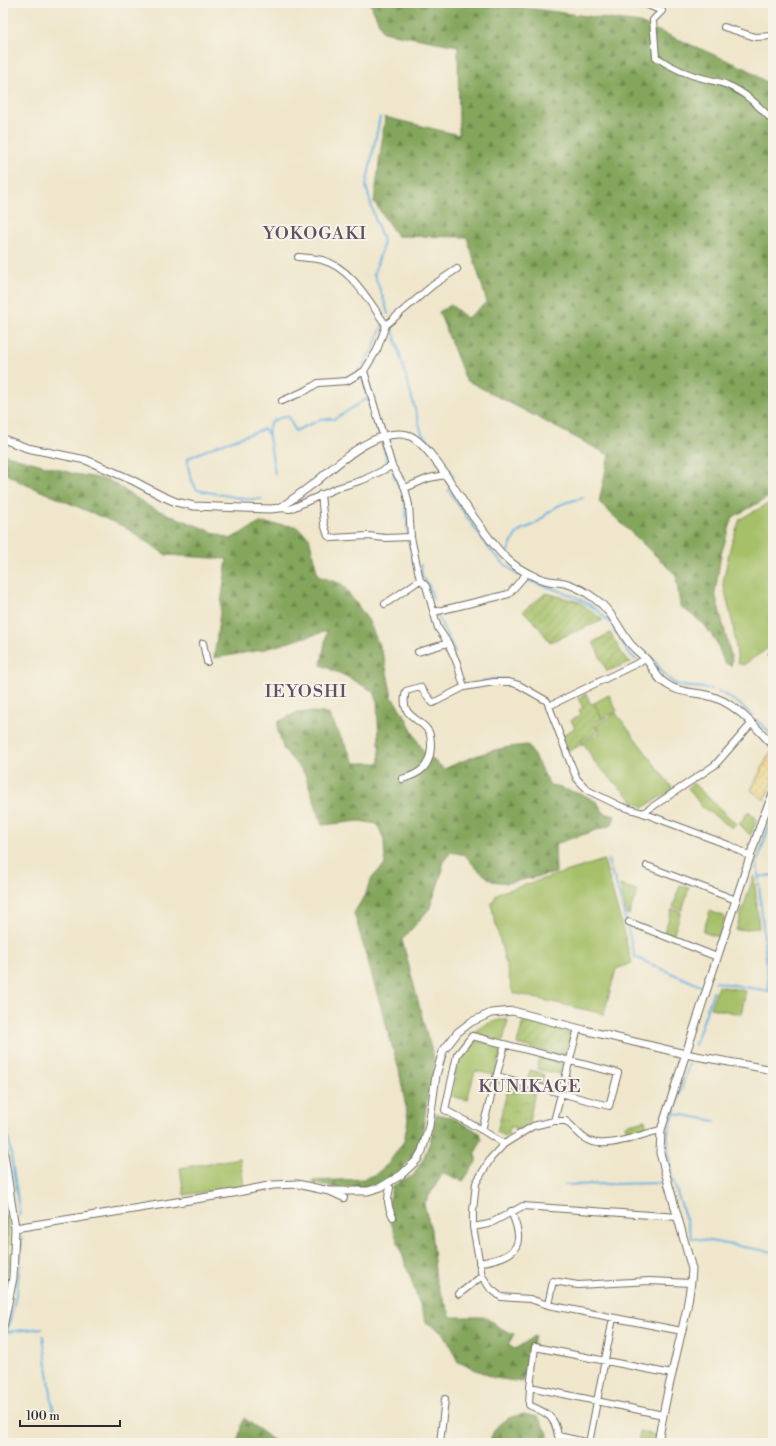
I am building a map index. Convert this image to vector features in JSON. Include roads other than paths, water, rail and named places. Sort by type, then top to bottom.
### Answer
[{"type":"street","points":[[642,3],[662,11],[653,20],[656,57],[685,74],[727,84],[741,92],[763,110],[773,121]]},
{"type":"street","points":[[724,27],[755,37],[773,36]]},
{"type":"street","points":[[298,257],[323,261],[343,271],[359,288],[386,325]]},
{"type":"street","points":[[282,401],[307,390],[318,383],[347,381],[364,371],[377,350],[386,325],[433,285],[457,269]]},
{"type":"street","points":[[364,371],[392,466],[405,488],[409,505],[411,537],[420,580],[426,586],[438,628],[448,643],[457,663],[464,687]]},
{"type":"street","points":[[280,508],[356,450],[384,436],[399,434],[410,435],[433,457],[472,515],[504,557],[527,573],[547,580],[567,584],[580,589],[595,598],[610,612],[629,642],[636,651],[646,659],[660,679],[672,688],[717,698],[740,710],[773,745]]},
{"type":"street","points":[[3,439],[27,448],[86,460],[132,480],[176,502],[194,506],[290,509],[321,494],[363,480],[392,466]]},
{"type":"street","points":[[405,488],[429,478],[445,475]]},
{"type":"street","points":[[321,494],[324,524],[328,536],[332,538],[368,536],[385,538],[411,537]]},
{"type":"street","points":[[434,612],[510,594],[527,573]]},
{"type":"street","points":[[384,604],[420,580]]},
{"type":"street","points":[[204,643],[208,662]]},
{"type":"street","points":[[418,652],[448,643]]},
{"type":"street","points":[[549,706],[646,659]]},
{"type":"street","points":[[402,779],[415,775],[425,767],[431,747],[429,732],[413,718],[406,708],[404,701],[406,691],[420,687],[433,703],[464,687],[494,682],[509,682],[519,685],[547,701],[577,779],[590,791],[620,806],[643,813],[730,846],[750,857]]},
{"type":"street","points":[[643,813],[715,765],[752,724]]},
{"type":"street","points":[[658,1443],[682,1331],[691,1284],[692,1269],[660,1153],[661,1130],[762,820],[773,794]]},
{"type":"street","points":[[647,866],[736,900]]},
{"type":"street","points":[[629,922],[717,957]]},
{"type":"street","points":[[15,1228],[233,1193],[273,1185],[297,1184],[329,1191],[368,1191],[381,1187],[401,1176],[417,1160],[427,1138],[436,1074],[443,1051],[458,1032],[471,1022],[491,1013],[513,1011],[685,1054],[773,1070]]},
{"type":"street","points":[[554,1121],[578,1028]]},
{"type":"street","points":[[497,1076],[609,1106],[618,1073],[472,1036],[457,1055],[445,1110],[504,1144]]},
{"type":"street","points":[[482,1130],[505,1044]]},
{"type":"street","points":[[661,1130],[609,1144],[597,1144],[585,1138],[566,1121],[554,1121],[533,1126],[504,1144],[491,1158],[476,1183],[473,1227],[482,1276],[490,1288],[501,1297],[530,1299],[548,1305],[682,1331]]},
{"type":"street","points":[[3,1147],[15,1228],[13,1278],[3,1327]]},
{"type":"street","points":[[390,1188],[388,1208],[393,1217]]},
{"type":"street","points":[[329,1191],[344,1198]]},
{"type":"street","points":[[473,1227],[489,1224],[523,1206],[678,1216]]},
{"type":"street","points":[[479,1263],[497,1259],[510,1253],[517,1246],[518,1238],[511,1211]]},
{"type":"street","points":[[459,1294],[482,1276]]},
{"type":"street","points":[[548,1305],[553,1281],[578,1285],[650,1281],[691,1284]]},
{"type":"street","points":[[613,1318],[605,1360],[598,1400],[589,1443],[558,1436],[556,1424],[552,1418],[530,1404],[530,1387],[536,1347],[605,1360],[672,1374]]},
{"type":"street","points":[[530,1387],[663,1414]]},
{"type":"street","points":[[440,1443],[445,1399]]},
{"type":"waterway","points":[[380,117],[366,186],[376,222],[382,237],[383,245],[374,274],[388,314]]},
{"type":"waterway","points":[[359,369],[373,349],[383,324]]},
{"type":"waterway","points":[[393,330],[422,434],[433,444]]},
{"type":"waterway","points":[[361,375],[367,393]]},
{"type":"waterway","points":[[269,434],[269,426],[273,421],[287,416],[289,417],[295,431],[322,419],[335,419],[366,399],[368,400],[379,433]]},
{"type":"waterway","points":[[261,499],[245,499],[197,490],[190,474],[188,458],[218,445],[265,429],[269,437],[275,474]]},
{"type":"waterway","points":[[382,443],[388,464]]},
{"type":"waterway","points":[[436,450],[454,477]]},
{"type":"waterway","points":[[393,474],[402,491]]},
{"type":"waterway","points":[[448,490],[490,550],[518,575]]},
{"type":"waterway","points":[[403,495],[405,501],[408,534]]},
{"type":"waterway","points":[[508,551],[515,536],[522,529],[535,524],[560,505],[583,498]]},
{"type":"waterway","points":[[409,542],[414,566]]},
{"type":"waterway","points":[[421,565],[422,576],[429,586],[433,599]]},
{"type":"waterway","points":[[528,580],[583,601],[602,614],[610,623]]},
{"type":"waterway","points":[[438,616],[455,652]]},
{"type":"waterway","points":[[614,629],[617,634]]},
{"type":"waterway","points":[[620,639],[627,651],[636,660]]},
{"type":"waterway","points":[[651,656],[668,679],[678,685],[712,689]]},
{"type":"waterway","points":[[483,681],[507,679]]},
{"type":"waterway","points":[[718,691],[738,703],[754,716]]},
{"type":"waterway","points":[[757,720],[773,736]]},
{"type":"waterway","points":[[715,982],[769,991],[757,863],[773,814]]},
{"type":"waterway","points":[[608,860],[615,879],[635,957],[703,987]]},
{"type":"waterway","points":[[758,877],[773,875]]},
{"type":"waterway","points":[[769,991],[773,992]]},
{"type":"waterway","points":[[695,1045],[713,992]]},
{"type":"waterway","points":[[671,1170],[668,1155],[668,1133],[689,1064]]},
{"type":"waterway","points":[[673,1113],[715,1121]]},
{"type":"waterway","points":[[6,1121],[20,1215]]},
{"type":"waterway","points":[[672,1177],[692,1238],[773,1252]]},
{"type":"waterway","points":[[565,1185],[662,1183]]},
{"type":"waterway","points":[[22,1238],[17,1291],[7,1332],[42,1328]]},
{"type":"waterway","points":[[43,1336],[54,1416]]},
{"type":"district","name":"YOKOGAKI","points":[[315,233]]},
{"type":"district","name":"IEYOSHI","points":[[306,691]]},
{"type":"district","name":"KUNIKAGE","points":[[530,1086]]}]
